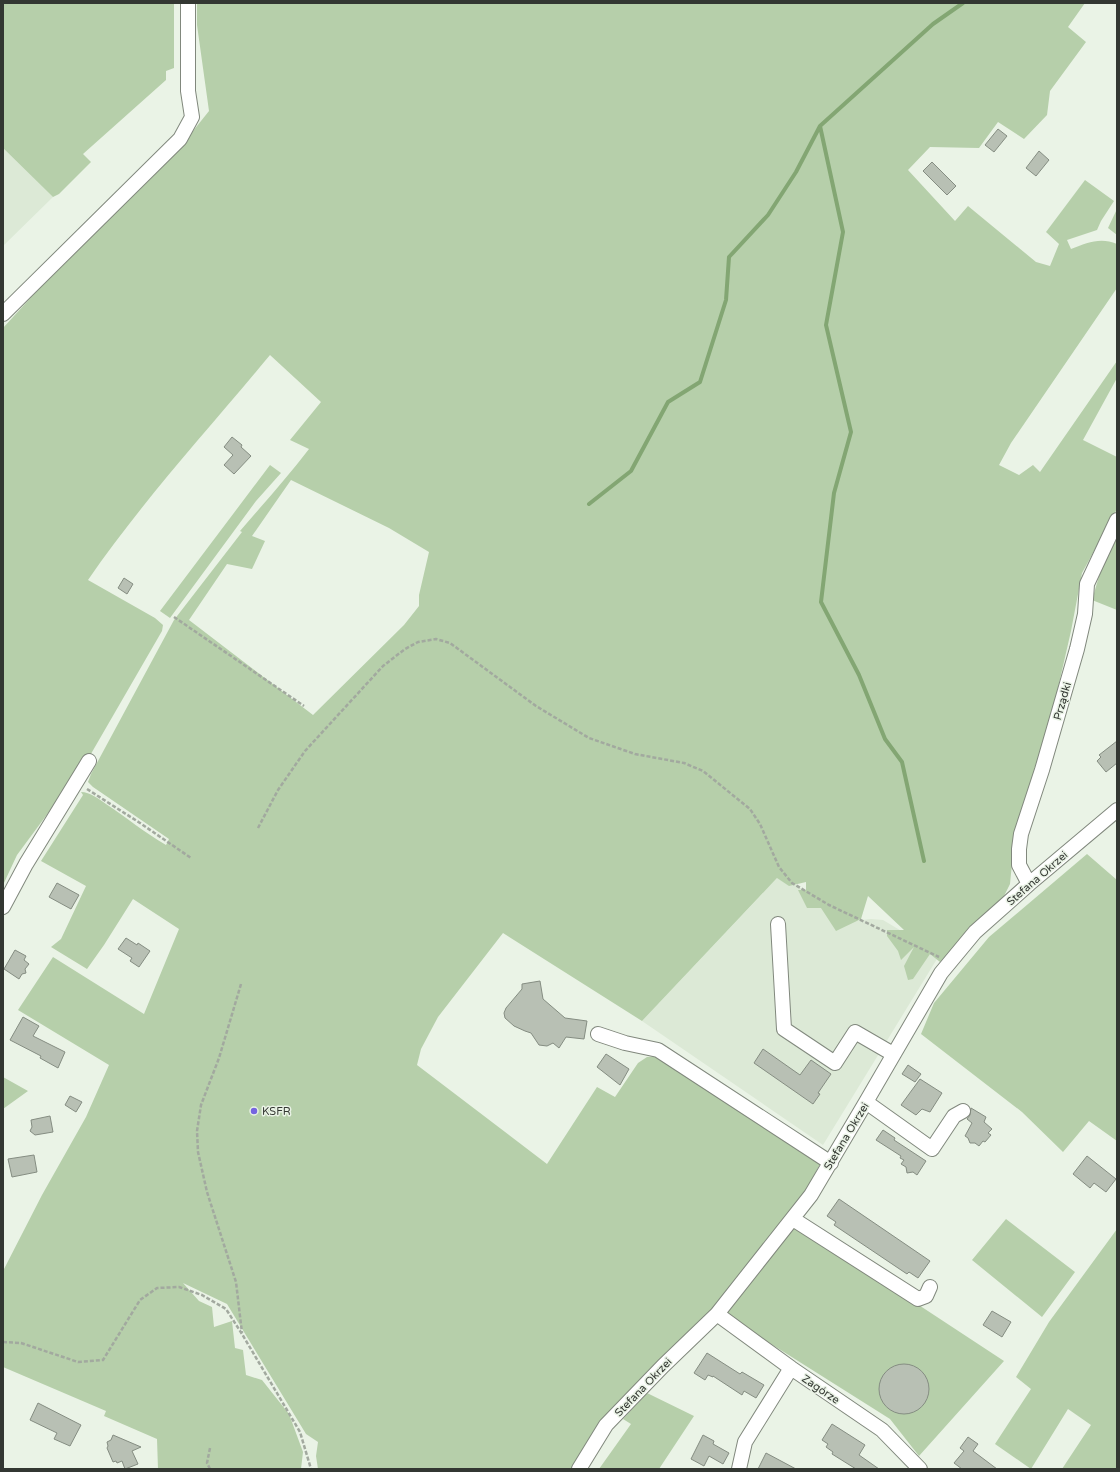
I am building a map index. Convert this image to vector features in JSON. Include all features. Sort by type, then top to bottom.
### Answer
[{"type":"street","points":[[3,314],[180,139],[192,117],[188,91],[188,3]]},
{"type":"street","name":"Prządki","points":[[1029,884],[1020,865],[1019,849],[1021,834],[1042,770],[1077,649],[1085,614],[1087,584],[1117,520]]},
{"type":"street","points":[[3,907],[26,864],[89,761]]},
{"type":"street","name":"Stefana Okrzei","points":[[579,1469],[606,1425],[663,1366],[717,1314],[811,1195],[893,1054],[949,962],[975,932],[1029,884],[1117,810]]},
{"type":"street","points":[[778,924],[784,1029],[835,1063],[854,1032],[893,1054]]},
{"type":"street","points":[[598,1034],[625,1043],[658,1050],[830,1163]]},
{"type":"street","points":[[866,1102],[932,1149],[954,1116],[963,1111]]},
{"type":"street","points":[[793,1219],[918,1299],[926,1296],[930,1287]]},
{"type":"street","name":"Zagórze","points":[[717,1314],[791,1368],[882,1430],[920,1469]]},
{"type":"street","points":[[739,1469],[744,1442],[791,1368]]},
{"type":"path","points":[[174,617],[304,706]]},
{"type":"path","points":[[258,828],[278,790],[305,751],[378,672],[405,649],[418,642],[436,639],[450,643],[536,706],[589,738],[636,754],[684,763],[703,771],[750,809],[760,824],[780,867],[792,883],[830,905],[949,962]]},
{"type":"path","points":[[76,783],[140,823],[191,858]]},
{"type":"path","points":[[241,984],[219,1058],[200,1105],[197,1131],[198,1152],[207,1192],[236,1282],[242,1334]]},
{"type":"path","points":[[3,1342],[22,1343],[78,1362],[103,1360],[140,1300],[157,1288],[179,1287],[202,1295],[226,1309],[242,1334],[300,1432],[311,1469]]},
{"type":"path","points":[[210,1448],[207,1463],[210,1469]]},
{"type":"shaded area","points":[[3,148],[53,197],[3,246]]},
{"type":"shaded area","points":[[780,875],[853,921],[871,919],[883,920],[940,954],[823,1145],[642,1021]]},
{"type":"green space","points":[[3,3],[174,3],[174,68],[166,71],[166,80],[83,154],[91,162],[59,194],[53,197],[3,148]]},
{"type":"green space","points":[[197,3],[1085,3],[1068,27],[1086,42],[1050,91],[1047,115],[1024,139],[998,122],[979,148],[930,147],[908,170],[955,221],[968,206],[1036,262],[1050,266],[1059,244],[1046,232],[1085,180],[1114,201],[1097,230],[1067,240],[1071,249],[1099,241],[1117,244],[1117,288],[1011,443],[999,465],[1019,475],[1033,465],[1040,472],[1117,361],[1117,378],[1083,440],[1117,457],[1117,509],[1082,573],[1071,631],[1055,701],[1014,843],[1010,884],[1004,896],[940,962],[930,954],[913,979],[908,980],[904,966],[914,947],[901,960],[898,951],[887,936],[887,930],[904,930],[868,896],[861,919],[836,931],[821,908],[807,908],[798,890],[806,890],[806,882],[789,886],[777,878],[642,1021],[503,933],[438,1017],[421,1049],[417,1065],[547,1164],[597,1087],[615,1097],[638,1063],[647,1057],[660,1056],[820,1164],[787,1226],[663,1366],[579,1469],[318,1469],[316,1456],[318,1442],[306,1434],[227,1304],[183,1283],[199,1301],[212,1307],[214,1327],[232,1321],[235,1348],[243,1350],[246,1375],[262,1380],[289,1414],[303,1452],[301,1469],[158,1469],[157,1439],[104,1416],[106,1411],[3,1367],[3,1271],[42,1195],[86,1117],[109,1065],[18,1010],[53,957],[144,1014],[179,929],[133,899],[87,969],[51,947],[61,939],[86,886],[41,861],[83,795],[81,792],[91,794],[166,845],[169,839],[93,787],[88,782],[174,620],[242,532],[240,531],[284,481],[309,449],[290,440],[321,402],[270,355],[154,493],[109,550],[88,580],[155,618],[163,625],[162,631],[88,759],[17,855],[3,885],[3,328],[35,293],[177,151],[209,111],[197,25]],"holes":[[[291,480],[389,528],[429,552],[419,595],[419,606],[404,625],[313,715],[189,620],[227,564],[252,569],[265,541],[252,536]]]},
{"type":"green space","points":[[1117,209],[1117,235],[1108,228]]},
{"type":"green space","points":[[270,465],[281,473],[256,501],[170,618],[160,611]]},
{"type":"green space","points":[[1117,537],[1117,610],[1092,600],[1100,573]]},
{"type":"green space","points":[[1087,854],[1117,880],[1117,1141],[1089,1121],[1063,1152],[1022,1112],[921,1034],[934,1003],[989,937]]},
{"type":"green space","points":[[3,1077],[28,1091],[3,1109]]},
{"type":"green space","points":[[1006,1219],[1075,1272],[1042,1317],[972,1260]]},
{"type":"green space","points":[[794,1223],[1004,1361],[919,1456],[890,1419],[722,1313]]},
{"type":"green space","points":[[1117,1229],[1117,1469],[1062,1469],[1091,1425],[1068,1409],[1031,1469],[995,1444],[1031,1389],[1016,1377],[1049,1322]]},
{"type":"green space","points":[[647,1393],[694,1416],[659,1469],[599,1469],[631,1424],[623,1419]]},
{"type":"building","points":[[998,129],[1007,136],[994,152],[985,145]]},
{"type":"building","points":[[1039,151],[1049,160],[1036,176],[1026,168]]},
{"type":"building","points":[[932,162],[956,186],[947,195],[923,171]]},
{"type":"building","points":[[232,437],[242,445],[241,447],[251,456],[234,474],[224,465],[233,455],[224,447]]},
{"type":"building","points":[[124,578],[133,584],[127,594],[118,588]]},
{"type":"building","points":[[1117,741],[1117,763],[1106,772],[1097,761],[1101,757],[1099,755]]},
{"type":"building","points":[[57,883],[79,895],[71,909],[49,897]]},
{"type":"building","points":[[126,938],[137,945],[138,943],[150,951],[139,967],[130,961],[132,958],[118,949]]},
{"type":"building","points":[[15,950],[26,956],[24,960],[29,964],[25,969],[26,973],[22,974],[19,979],[4,969]]},
{"type":"building","points":[[540,981],[543,999],[565,1018],[587,1021],[584,1039],[566,1037],[559,1048],[553,1043],[547,1046],[539,1045],[531,1033],[514,1026],[505,1018],[504,1013],[506,1008],[522,989],[522,984]]},
{"type":"building","points":[[23,1017],[39,1026],[33,1036],[65,1052],[58,1068],[40,1058],[41,1056],[10,1040]]},
{"type":"building","points":[[763,1049],[800,1075],[811,1060],[831,1074],[818,1093],[820,1094],[813,1104],[754,1063]]},
{"type":"building","points":[[606,1054],[629,1069],[620,1085],[597,1067]]},
{"type":"building","points":[[908,1065],[921,1074],[915,1082],[902,1074]]},
{"type":"building","points":[[920,1079],[942,1093],[930,1112],[922,1109],[916,1115],[901,1105]]},
{"type":"building","points":[[70,1096],[82,1102],[76,1112],[65,1105]]},
{"type":"building","points":[[971,1108],[986,1117],[984,1122],[992,1129],[988,1133],[991,1135],[979,1146],[975,1143],[970,1143],[968,1138],[965,1136],[972,1123],[967,1119],[970,1115]]},
{"type":"building","points":[[50,1116],[53,1132],[35,1135],[30,1131],[32,1127],[31,1120]]},
{"type":"building","points":[[883,1130],[895,1138],[894,1140],[926,1161],[917,1175],[913,1172],[907,1173],[906,1167],[901,1164],[904,1160],[900,1158],[901,1156],[876,1140]]},
{"type":"building","points":[[34,1155],[37,1172],[12,1177],[8,1159]]},
{"type":"building","points":[[1087,1156],[1116,1179],[1106,1192],[1094,1183],[1090,1188],[1073,1174]]},
{"type":"building","points":[[839,1199],[930,1261],[918,1278],[909,1272],[907,1274],[834,1225],[836,1222],[827,1216]]},
{"type":"building","points":[[992,1311],[1011,1322],[1002,1337],[983,1325]]},
{"type":"building","points":[[707,1353],[740,1374],[742,1372],[764,1385],[756,1398],[744,1391],[742,1395],[713,1376],[708,1375],[705,1380],[694,1373]]},
{"type":"building","points":[[899,1364],[909,1364],[922,1371],[929,1384],[929,1394],[922,1407],[909,1414],[899,1414],[890,1410],[883,1403],[879,1394],[879,1384],[883,1375],[890,1368]]},
{"type":"building","points":[[38,1403],[81,1425],[70,1446],[54,1439],[57,1433],[30,1420]]},
{"type":"building","points":[[832,1424],[865,1445],[859,1455],[879,1469],[856,1469],[832,1454],[833,1452],[826,1447],[828,1444],[822,1440]]},
{"type":"building","points":[[113,1435],[141,1447],[132,1451],[138,1464],[125,1469],[122,1461],[117,1463],[116,1461],[113,1462],[107,1448],[107,1442],[111,1440]]},
{"type":"building","points":[[703,1435],[714,1441],[713,1444],[729,1453],[723,1464],[709,1456],[704,1466],[691,1459]]},
{"type":"building","points":[[968,1437],[978,1444],[973,1451],[997,1469],[962,1469],[954,1463],[964,1451],[960,1448]]},
{"type":"building","points":[[766,1453],[796,1469],[758,1469]]},
{"type":"waterway","points":[[924,861],[902,762],[885,739],[859,675],[821,602],[834,493],[851,432],[826,325],[843,232],[820,126],[933,24],[963,3]]},
{"type":"waterway","points":[[589,504],[631,471],[668,402],[700,382],[726,300],[729,257],[768,215],[796,172],[820,126]]},
{"type":"place","name":"KSFR","points":[[254,1111]]}]
